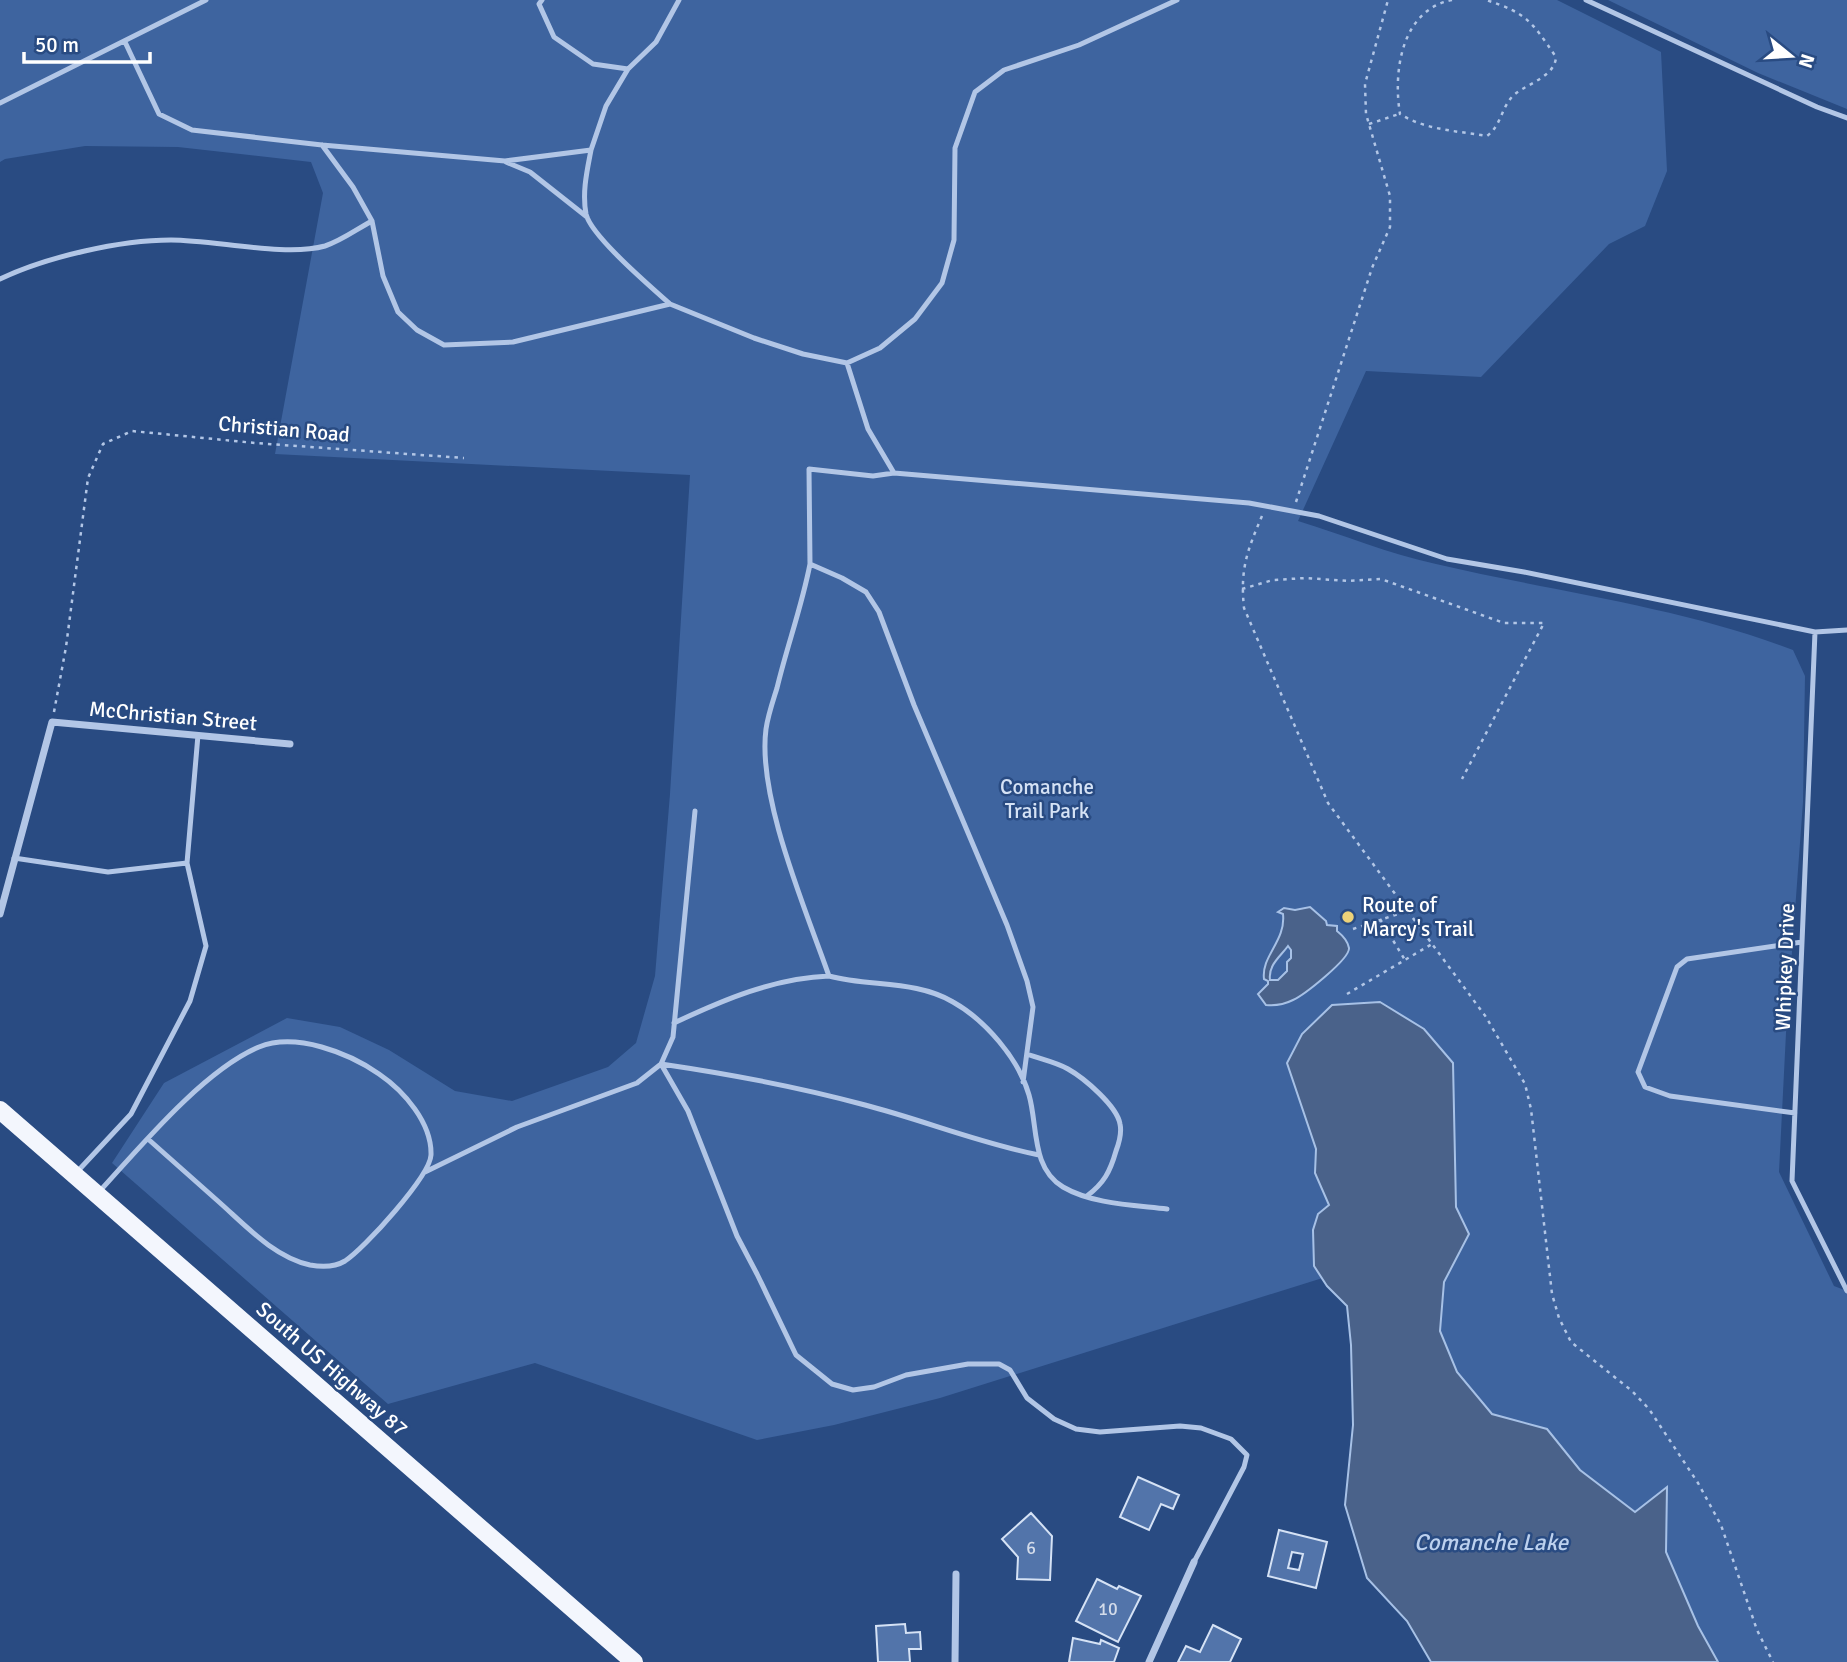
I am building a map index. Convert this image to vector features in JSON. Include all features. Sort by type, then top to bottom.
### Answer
[{"type":"main road","name":"South US Highway 87","points":[[0,1110],[634,1662]]},
{"type":"street","name":"McChristian Street","points":[[52,722],[290,744]]},
{"type":"street","points":[[0,914],[52,722]]},
{"type":"street","points":[[1149,1662],[1194,1562]]},
{"type":"street","points":[[955,1662],[956,1574]]},
{"type":"lane","points":[[0,103],[206,0]]},
{"type":"lane","points":[[542,0],[540,4],[554,37],[593,64],[628,69]]},
{"type":"lane","points":[[587,217],[584,186],[606,106],[628,69],[656,42],[679,0]]},
{"type":"lane","points":[[505,161],[530,172],[587,217],[615,254],[670,304],[754,338],[803,354],[847,363],[880,348],[915,319],[942,283],[954,240],[955,148],[975,92],[1004,70],[1079,46],[1177,0]]},
{"type":"lane","points":[[1586,0],[1805,102],[1847,118]]},
{"type":"lane","points":[[125,42],[159,114],[192,130],[505,161],[592,149]]},
{"type":"lane","points":[[323,145],[353,187],[372,222],[383,276],[398,312],[417,330],[444,345],[513,342],[670,304]]},
{"type":"lane","points":[[0,279],[22,268],[128,243],[170,240],[300,250],[326,245],[372,222]]},
{"type":"lane","points":[[847,363],[868,429],[894,472]]},
{"type":"lane","points":[[829,976],[786,852],[765,758],[766,728],[804,596],[810,564],[809,469],[873,476],[894,472],[1249,503],[1319,516],[1447,559],[1524,572],[1815,632],[1847,630]]},
{"type":"lane","points":[[810,564],[866,592],[878,612],[914,705],[1007,925],[1027,981],[1032,1007],[1023,1082]]},
{"type":"lane","name":"Whipkey Drive","points":[[1815,632],[1792,1181],[1847,1291]]},
{"type":"lane","points":[[75,1175],[131,1114],[190,1001],[206,946],[187,863],[198,735]]},
{"type":"lane","points":[[425,1172],[517,1127],[637,1083],[661,1064],[673,1037],[695,811]]},
{"type":"lane","points":[[13,858],[108,872],[187,863]]},
{"type":"lane","points":[[1795,1113],[1670,1096],[1645,1087],[1638,1072],[1677,967],[1687,959],[1802,942]]},
{"type":"lane","points":[[674,1023],[753,990],[798,977],[829,976],[852,982],[927,990],[954,1002],[989,1028],[1010,1056],[1029,1094],[1039,1155],[1048,1174],[1060,1185],[1087,1196],[1167,1209]]},
{"type":"lane","points":[[97,1194],[148,1139],[234,1060],[262,1046],[295,1042],[329,1048],[371,1068],[393,1083],[412,1104],[430,1139],[431,1159],[425,1172],[367,1242],[344,1262],[324,1267],[284,1256],[256,1235],[148,1139]]},
{"type":"lane","points":[[1027,1054],[1067,1068],[1103,1098],[1116,1113],[1121,1125],[1109,1174],[1102,1185],[1087,1196]]},
{"type":"lane","points":[[661,1064],[863,1104],[1001,1147],[1039,1155]]},
{"type":"lane","points":[[661,1064],[688,1111],[737,1236],[796,1354],[804,1363],[832,1384],[853,1390],[968,1364],[999,1364],[1010,1370],[1027,1398],[1054,1419],[1076,1429],[1100,1432],[1200,1427],[1231,1439],[1247,1455],[1244,1467],[1194,1562]]},
{"type":"path","points":[[1293,511],[1372,268],[1390,227],[1390,196],[1366,114],[1365,84],[1388,0]]},
{"type":"path","points":[[1452,0],[1426,11],[1413,25],[1399,66],[1397,95],[1400,114],[1411,121],[1434,127],[1487,136],[1496,130],[1506,103],[1513,95],[1546,75],[1556,64],[1556,57],[1527,18],[1508,7],[1486,0]]},
{"type":"path","points":[[1369,124],[1400,114]]},
{"type":"path","name":"Christian Road","points":[[52,722],[66,647],[88,478],[103,444],[132,431],[464,458]]},
{"type":"path","points":[[1266,506],[1246,552],[1242,589],[1244,608],[1328,803],[1486,1017],[1525,1084],[1531,1109],[1552,1294],[1559,1318],[1571,1342],[1632,1391],[1649,1409],[1698,1483],[1721,1525],[1757,1630],[1773,1662]]},
{"type":"path","points":[[1242,589],[1273,580],[1381,579],[1504,623],[1544,624],[1462,779]]},
{"type":"path","points":[[1353,929],[1407,911]]},
{"type":"path","points":[[1380,919],[1405,960]]},
{"type":"path","points":[[1348,994],[1432,944]]},
{"type":"green space","name":"Comanche Trail Park","points":[[0,0],[1557,0],[1661,52],[1667,171],[1645,226],[1609,244],[1481,377],[1366,371],[1298,521],[1418,560],[1661,611],[1750,635],[1793,650],[1805,676],[1803,802],[1779,1172],[1834,1286],[1847,1291],[1847,1662],[1682,1662],[1447,1408],[1364,1265],[940,1398],[834,1425],[757,1440],[535,1363],[388,1404],[112,1163],[164,1083],[287,1018],[340,1027],[389,1050],[455,1091],[512,1101],[608,1067],[636,1043],[655,976],[670,794],[690,475],[275,454],[323,193],[311,162],[178,147],[85,146],[0,162]]},
{"type":"green space","points":[[1608,0],[1847,0],[1847,109],[1758,73]]},
{"type":"water","points":[[1310,907],[1327,925],[1337,926],[1337,931],[1349,948],[1335,968],[1299,997],[1283,1004],[1266,1005],[1258,994],[1268,984],[1264,979],[1266,963],[1283,924],[1283,914],[1278,912],[1284,908],[1295,910]],"holes":[[[1288,946],[1291,950],[1287,971],[1278,980],[1270,980],[1275,962]]]},
{"type":"water","name":"Comanche Lake","points":[[1380,1002],[1424,1029],[1453,1063],[1456,1207],[1469,1234],[1444,1282],[1440,1331],[1457,1372],[1492,1414],[1547,1429],[1580,1470],[1635,1512],[1667,1487],[1666,1552],[1698,1626],[1718,1662],[1431,1662],[1407,1621],[1367,1578],[1345,1505],[1353,1425],[1347,1306],[1327,1286],[1314,1266],[1313,1230],[1318,1214],[1329,1205],[1315,1173],[1316,1149],[1287,1063],[1302,1034],[1332,1005]]},
{"type":"building","points":[[1138,1477],[1179,1495],[1173,1509],[1161,1504],[1149,1530],[1120,1517]]},
{"type":"building","points":[[1031,1513],[1052,1536],[1050,1580],[1017,1579],[1018,1557],[1002,1539]]},
{"type":"building","points":[[1279,1530],[1327,1542],[1316,1588],[1268,1576]],"holes":[[[1292,1552],[1303,1554],[1299,1570],[1288,1568]]]},
{"type":"building","points":[[1097,1579],[1117,1589],[1119,1586],[1141,1596],[1118,1642],[1076,1621]]},
{"type":"building","points":[[905,1624],[906,1633],[920,1632],[921,1649],[909,1649],[910,1662],[878,1662],[876,1626]]},
{"type":"building","points":[[1213,1625],[1241,1639],[1230,1662],[1178,1662],[1186,1646],[1200,1652]]},
{"type":"building","points":[[1073,1638],[1100,1644],[1101,1640],[1119,1648],[1114,1662],[1069,1662]]},
{"type":"place","name":"Route of Marcy's Trail","points":[[1348,917]]}]
